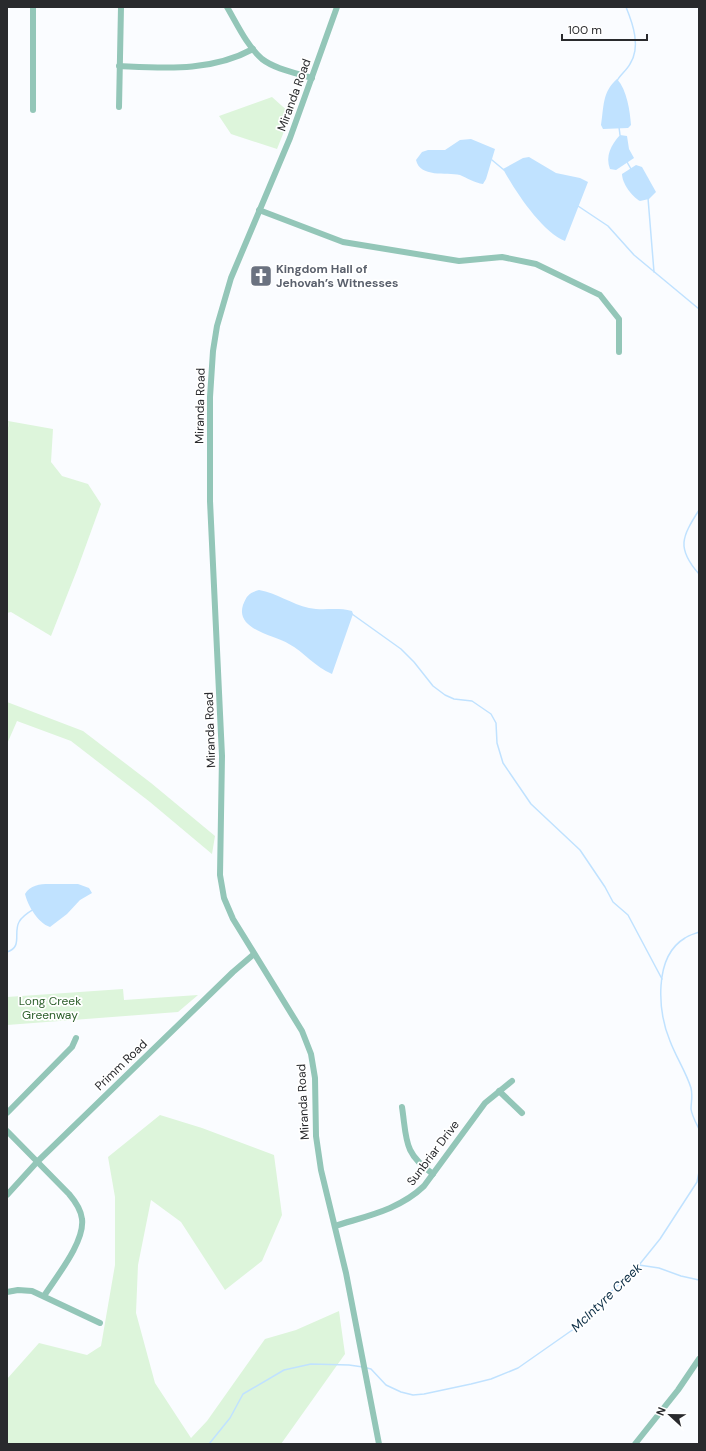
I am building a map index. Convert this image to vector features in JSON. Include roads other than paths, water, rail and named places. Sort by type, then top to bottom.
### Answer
[{"type":"street","points":[[33,7],[33,110]]},
{"type":"street","points":[[118,107],[120,7]]},
{"type":"street","points":[[227,7],[252,49],[263,60],[312,78]]},
{"type":"street","name":"Miranda Road","points":[[337,7],[290,138],[259,210],[227,291],[217,326],[213,351],[210,409],[210,501],[222,756],[220,875],[228,908],[254,954],[302,1031],[311,1054],[315,1078],[317,1147],[321,1170],[335,1226],[379,1444]]},
{"type":"street","points":[[119,66],[184,68],[207,65],[240,56],[252,49]]},
{"type":"street","points":[[259,210],[343,242],[458,261],[502,258],[536,264],[600,295],[619,319],[618,352]]},
{"type":"street","name":"Primm Road","points":[[7,1194],[37,1162],[232,972],[254,954]]},
{"type":"street","points":[[7,1113],[72,1047],[76,1038]]},
{"type":"street","name":"Sunbriar Drive","points":[[335,1226],[397,1206],[411,1198],[433,1174],[478,1111],[512,1081]]},
{"type":"street","points":[[499,1091],[522,1113]]},
{"type":"street","points":[[402,1106],[408,1149],[417,1162],[433,1174]]},
{"type":"street","points":[[7,1131],[69,1194],[77,1205],[82,1218],[81,1231],[77,1243],[44,1296]]},
{"type":"street","points":[[7,1292],[26,1290],[44,1296],[100,1323]]},
{"type":"street","points":[[635,1444],[678,1390],[699,1359]]},
{"type":"water","points":[[617,79],[626,95],[631,125],[628,128],[603,129],[601,125],[604,100],[612,84]]},
{"type":"water","points":[[620,135],[627,136],[629,149],[634,158],[616,170],[610,169],[608,160],[610,151]]},
{"type":"water","points":[[471,139],[495,149],[486,179],[483,184],[474,182],[460,175],[428,172],[418,166],[416,160],[422,152],[428,150],[445,150],[460,140]]},
{"type":"water","points":[[529,157],[556,173],[580,178],[588,182],[565,241],[547,229],[538,220],[522,199],[503,169],[523,158]]},
{"type":"water","points":[[636,165],[642,167],[656,192],[649,199],[640,201],[637,199],[628,189],[622,178],[622,174]]},
{"type":"water","points":[[259,590],[266,591],[309,608],[341,609],[352,611],[353,614],[332,674],[289,644],[250,626],[242,613],[243,605],[249,595]]},
{"type":"water","points":[[49,884],[78,884],[89,888],[92,893],[80,900],[67,914],[50,927],[41,922],[34,914],[28,904],[25,894],[32,887]]},
{"type":"waterway","points":[[617,81],[630,64],[635,50],[635,36],[626,7]]},
{"type":"waterway","points":[[619,127],[620,135]]},
{"type":"waterway","points":[[492,160],[504,170]]},
{"type":"waterway","points":[[627,162],[631,169]]},
{"type":"waterway","points":[[648,198],[654,272]]},
{"type":"waterway","points":[[578,206],[608,226],[634,255],[699,309]]},
{"type":"waterway","name":"McIntyre Creek","points":[[699,510],[685,535],[684,542],[684,549],[687,557],[699,574]]},
{"type":"waterway","points":[[352,614],[401,649],[414,662],[433,686],[445,695],[454,699],[472,701],[491,714],[496,723],[497,743],[503,763],[531,804],[580,850],[605,887],[613,902],[628,915],[662,979]]},
{"type":"waterway","points":[[7,952],[15,947],[17,926],[20,920],[34,909]]},
{"type":"waterway","name":"McIntyre Creek","points":[[699,932],[687,937],[675,947],[667,958],[661,986],[661,1001],[666,1029],[672,1047],[691,1088],[691,1109],[699,1129]]},
{"type":"waterway","name":"McIntyre Creek","points":[[367,1368],[371,1369],[386,1385],[401,1392],[413,1395],[424,1394],[491,1379],[518,1368],[578,1326],[591,1315],[597,1304],[635,1270],[660,1239],[697,1182],[699,1172]]},
{"type":"waterway","points":[[639,1265],[659,1268],[681,1276],[699,1280]]},
{"type":"waterway","name":"McIntyre Creek","points":[[209,1444],[230,1418],[243,1394],[284,1370],[311,1364],[363,1367]]},
{"type":"place","name":"Kingdom Hall of Jehovah’s Witnesses","points":[[261,276]]},
{"type":"park label","name":"Long Creek Greenway","points":[[50,1008]]}]
